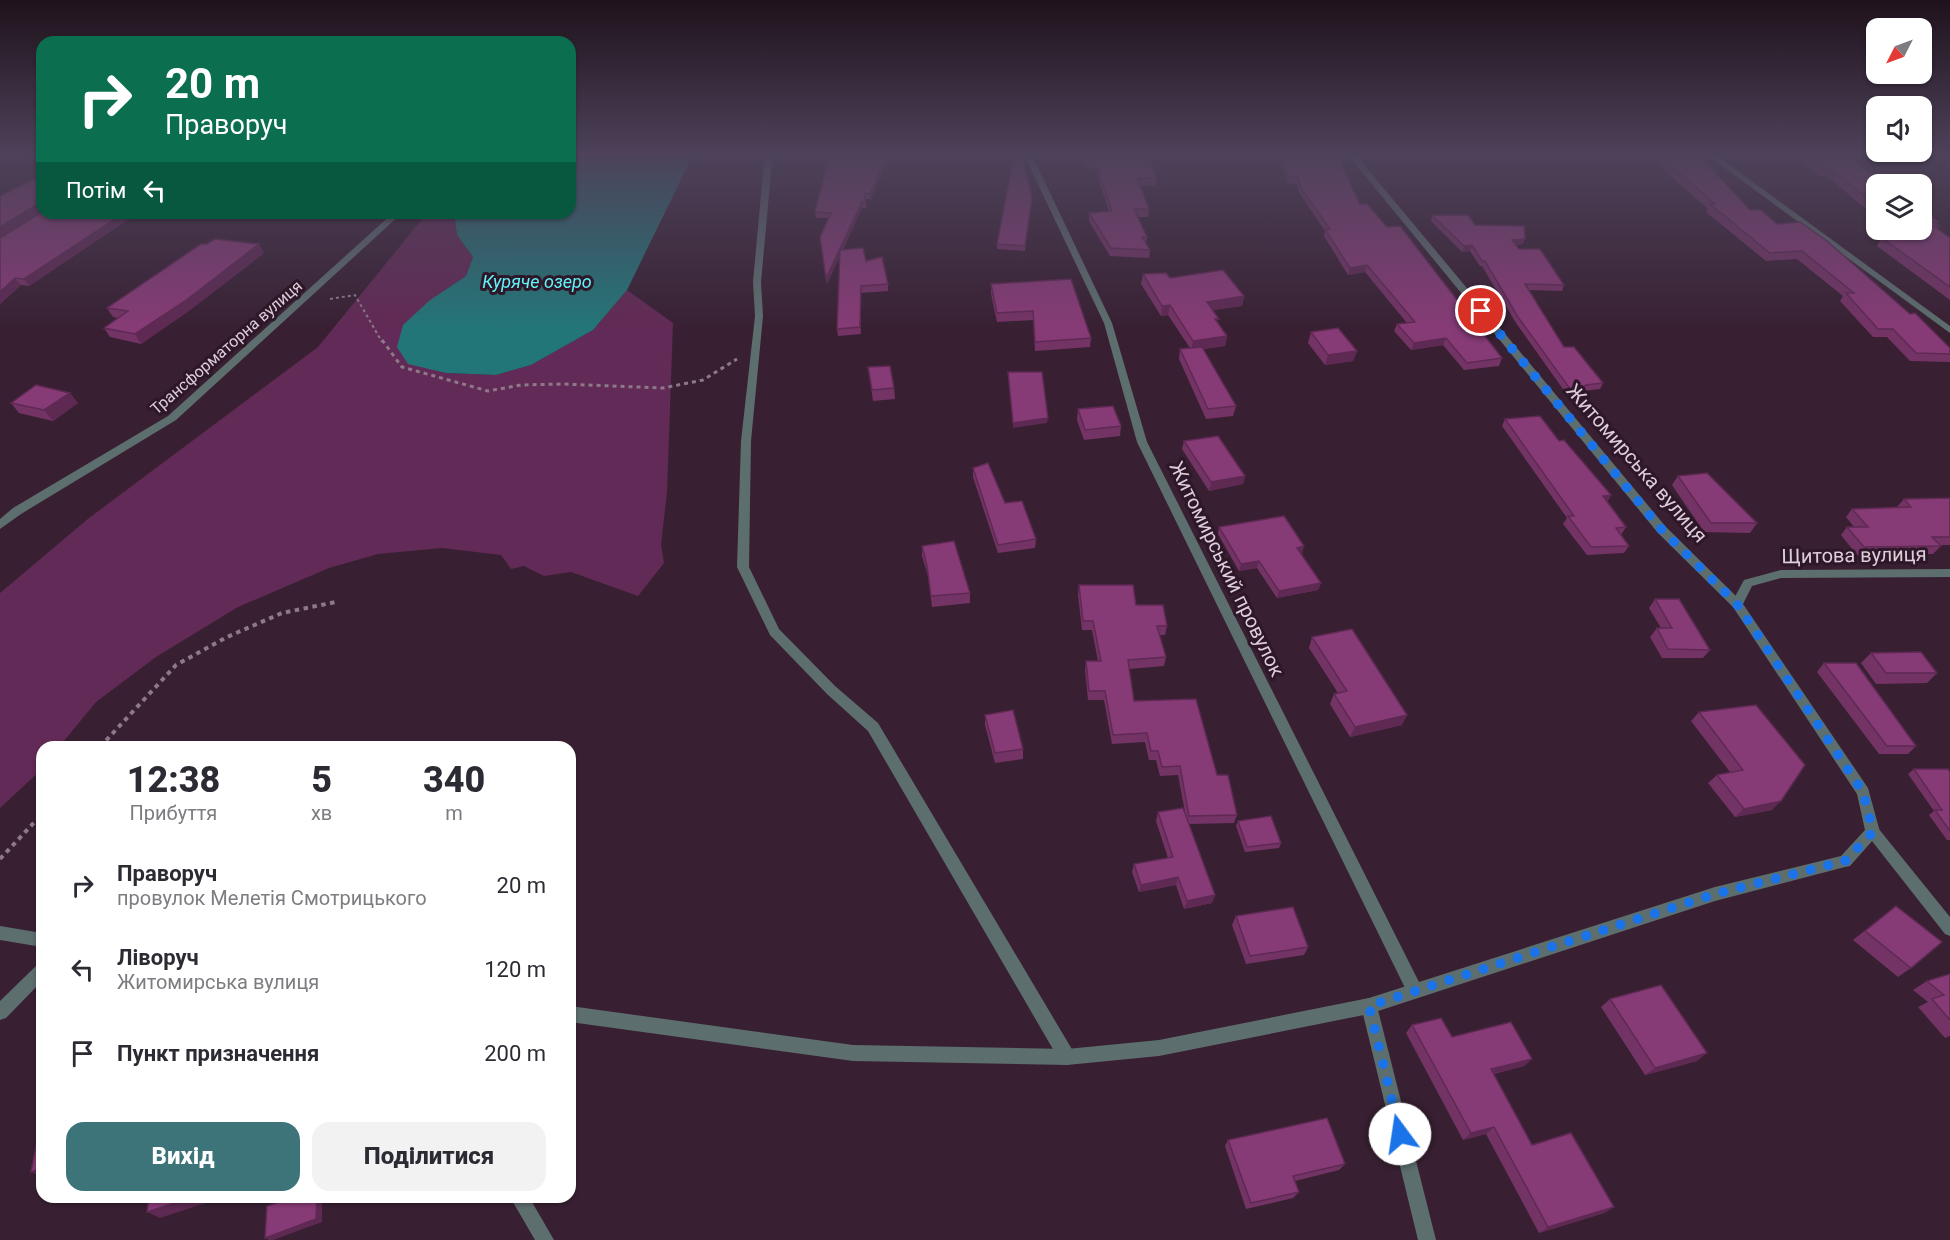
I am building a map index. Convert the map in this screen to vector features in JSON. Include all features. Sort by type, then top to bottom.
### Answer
[{"type":"street","points":[[763,213],[757,282],[759,316],[746,441],[743,567],[774,632],[831,690],[873,727],[921,806],[972,899],[1067,1057]]},
{"type":"street","name":"Житомирський провулок","points":[[1056,213],[1108,323],[1142,442],[1415,991]]},
{"type":"street","name":"Житомирська вулиця","points":[[1400,213],[1662,530],[1737,604],[1863,792],[1873,832],[1950,929]]},
{"type":"street","points":[[1790,213],[1950,330]]},
{"type":"street","name":"Трансформаторна вулиця","points":[[0,525],[17,511],[172,418],[391,219]]},
{"type":"street","name":"Щитова вулиця","points":[[1737,604],[1748,583],[1781,574],[1950,573]]},
{"type":"street","points":[[576,1015],[853,1053],[1067,1057],[1159,1048],[1369,1006],[1715,894],[1845,861],[1873,832]]},
{"type":"street","points":[[0,933],[36,939]]},
{"type":"street","points":[[0,1012],[36,975]]},
{"type":"street","points":[[1369,1006],[1426,1240]]},
{"type":"street","points":[[523,1203],[545,1240]]},
{"type":"path","points":[[296,306],[355,295],[386,348],[402,367],[488,391],[521,386],[562,384],[663,388],[703,380],[756,347]]},
{"type":"path","points":[[106,741],[176,665],[227,637],[282,613],[336,602]]},
{"type":"path","points":[[0,859],[36,820]]},
{"type":"shaded area","points":[[422,219],[455,219],[457,235],[473,257],[466,276],[430,300],[446,373],[496,375],[531,365],[593,330],[627,290],[673,323],[667,492],[661,545],[664,563],[638,596],[571,572],[544,576],[524,566],[511,569],[501,555],[442,548],[378,554],[329,568],[238,607],[156,657],[96,702],[64,741],[36,741],[36,775],[0,808],[0,593],[89,518],[318,347]]},
{"type":"water","name":"Куряче озеро","points":[[576,213],[665,213],[627,290],[593,330],[531,365],[496,375],[446,373],[408,364],[397,347],[403,325],[430,300],[466,276],[473,257],[457,235],[455,219],[576,219]]},
{"type":"building","points":[[0,213],[23,213],[0,227]]},
{"type":"building","points":[[829,213],[857,213],[826,278],[820,237],[831,213]]},
{"type":"building","points":[[1003,213],[1030,213],[1025,246],[997,244]]},
{"type":"building","points":[[1089,213],[1136,213],[1147,237],[1142,237],[1150,250],[1111,248]]},
{"type":"building","points":[[1319,213],[1375,213],[1387,227],[1400,226],[1502,358],[1467,363],[1446,338],[1414,343],[1397,324],[1415,322],[1367,265],[1350,268],[1325,229],[1330,229]]},
{"type":"building","points":[[1721,213],[1764,213],[1777,224],[1800,222],[1827,241],[1910,314],[1915,313],[1950,348],[1950,354],[1916,353],[1893,329],[1878,329],[1846,293],[1854,293],[1802,251],[1770,253]]},
{"type":"building","points":[[1432,215],[1468,215],[1475,225],[1524,226],[1525,239],[1512,240],[1519,249],[1540,249],[1564,285],[1525,284],[1564,347],[1574,347],[1603,383],[1586,385],[1573,393],[1518,317],[1485,261],[1482,261],[1472,245],[1464,246]]},
{"type":"building","points":[[36,216],[36,219],[115,219],[24,279],[15,278],[0,292],[0,238]]},
{"type":"building","points":[[1932,217],[1938,222],[1933,222],[1939,226],[1934,226],[1950,238],[1950,287],[1885,240],[1932,240]]},
{"type":"building","points":[[215,239],[259,244],[185,301],[135,334],[104,328],[128,311],[107,308],[201,244],[207,244]]},
{"type":"building","points":[[863,248],[866,261],[882,257],[888,284],[861,286],[860,327],[837,329],[840,250]]},
{"type":"building","points":[[1223,270],[1244,296],[1207,302],[1227,336],[1193,341],[1170,305],[1162,306],[1143,274],[1166,273],[1170,278]]},
{"type":"building","points":[[1071,279],[1091,338],[1035,342],[1033,311],[997,313],[991,284]]},
{"type":"building","points":[[1338,328],[1357,351],[1328,355],[1311,332]]},
{"type":"building","points":[[1202,347],[1236,406],[1208,409],[1180,349]]},
{"type":"building","points":[[890,366],[894,388],[872,390],[868,367]]},
{"type":"building","points":[[1008,372],[1042,372],[1048,418],[1013,423]]},
{"type":"building","points":[[36,385],[70,393],[44,410],[11,403]]},
{"type":"building","points":[[1113,406],[1121,426],[1085,430],[1078,409]]},
{"type":"building","points":[[1540,416],[1559,441],[1564,440],[1611,495],[1603,496],[1626,527],[1616,528],[1629,546],[1591,547],[1568,516],[1574,516],[1505,419]]},
{"type":"building","points":[[1218,436],[1245,476],[1211,482],[1184,441]]},
{"type":"building","points":[[988,463],[1005,503],[1022,501],[1036,539],[998,545],[973,468]]},
{"type":"building","points":[[1707,473],[1757,523],[1711,523],[1678,476]]},
{"type":"building","points":[[1950,498],[1950,537],[1932,537],[1941,546],[1864,547],[1847,527],[1868,527],[1852,509],[1911,507],[1904,499]]},
{"type":"building","points":[[1284,516],[1304,546],[1297,548],[1321,583],[1279,591],[1259,561],[1241,564],[1219,527]]},
{"type":"building","points":[[954,541],[970,593],[931,596],[922,546]]},
{"type":"building","points":[[1079,585],[1133,585],[1136,605],[1163,605],[1167,626],[1157,626],[1166,657],[1128,660],[1134,701],[1196,699],[1217,775],[1228,775],[1237,815],[1189,816],[1180,766],[1162,767],[1158,751],[1151,751],[1147,733],[1113,735],[1105,691],[1089,691],[1086,661],[1101,661],[1093,621],[1083,621]]},
{"type":"building","points":[[1655,599],[1679,599],[1710,650],[1668,649],[1657,628],[1672,628]]},
{"type":"building","points":[[1352,629],[1407,715],[1355,727],[1334,694],[1347,691],[1312,637]]},
{"type":"building","points":[[1921,652],[1937,673],[1886,673],[1871,653]]},
{"type":"building","points":[[1824,663],[1856,663],[1916,746],[1887,746]]},
{"type":"building","points":[[1756,705],[1805,765],[1781,801],[1744,809],[1717,775],[1743,770],[1699,712]]},
{"type":"building","points":[[1013,710],[1023,749],[995,753],[985,715]]},
{"type":"building","points":[[1914,769],[1948,769],[1950,772],[1950,831],[1935,810],[1942,810]]},
{"type":"building","points":[[1183,808],[1215,895],[1187,901],[1178,877],[1141,885],[1134,864],[1173,857],[1158,812]]},
{"type":"building","points":[[1271,816],[1281,843],[1247,847],[1238,821]]},
{"type":"building","points":[[1896,906],[1942,942],[1911,968],[1865,931]]},
{"type":"building","points":[[1293,907],[1308,947],[1250,956],[1236,916]]},
{"type":"building","points":[[1950,974],[1950,1020],[1932,999],[1944,995],[1927,981]]},
{"type":"building","points":[[1661,985],[1707,1053],[1655,1068],[1610,999]]},
{"type":"building","points":[[1441,1018],[1452,1037],[1511,1022],[1532,1059],[1491,1069],[1532,1145],[1571,1133],[1614,1207],[1548,1227],[1494,1127],[1471,1133],[1412,1025]]},
{"type":"building","points":[[1327,1118],[1345,1164],[1293,1176],[1299,1192],[1251,1203],[1228,1140]]},
{"type":"building","points":[[36,1146],[36,1171],[31,1172]]},
{"type":"building","points":[[148,1203],[175,1203],[147,1212]]},
{"type":"building","points":[[276,1203],[317,1203],[316,1219],[265,1238],[267,1206]]},
{"type":"route","points":[[1400,1134],[1369,1006],[1715,894],[1845,861],[1873,832],[1863,792],[1737,604],[1662,530],[1481,311]]}]
